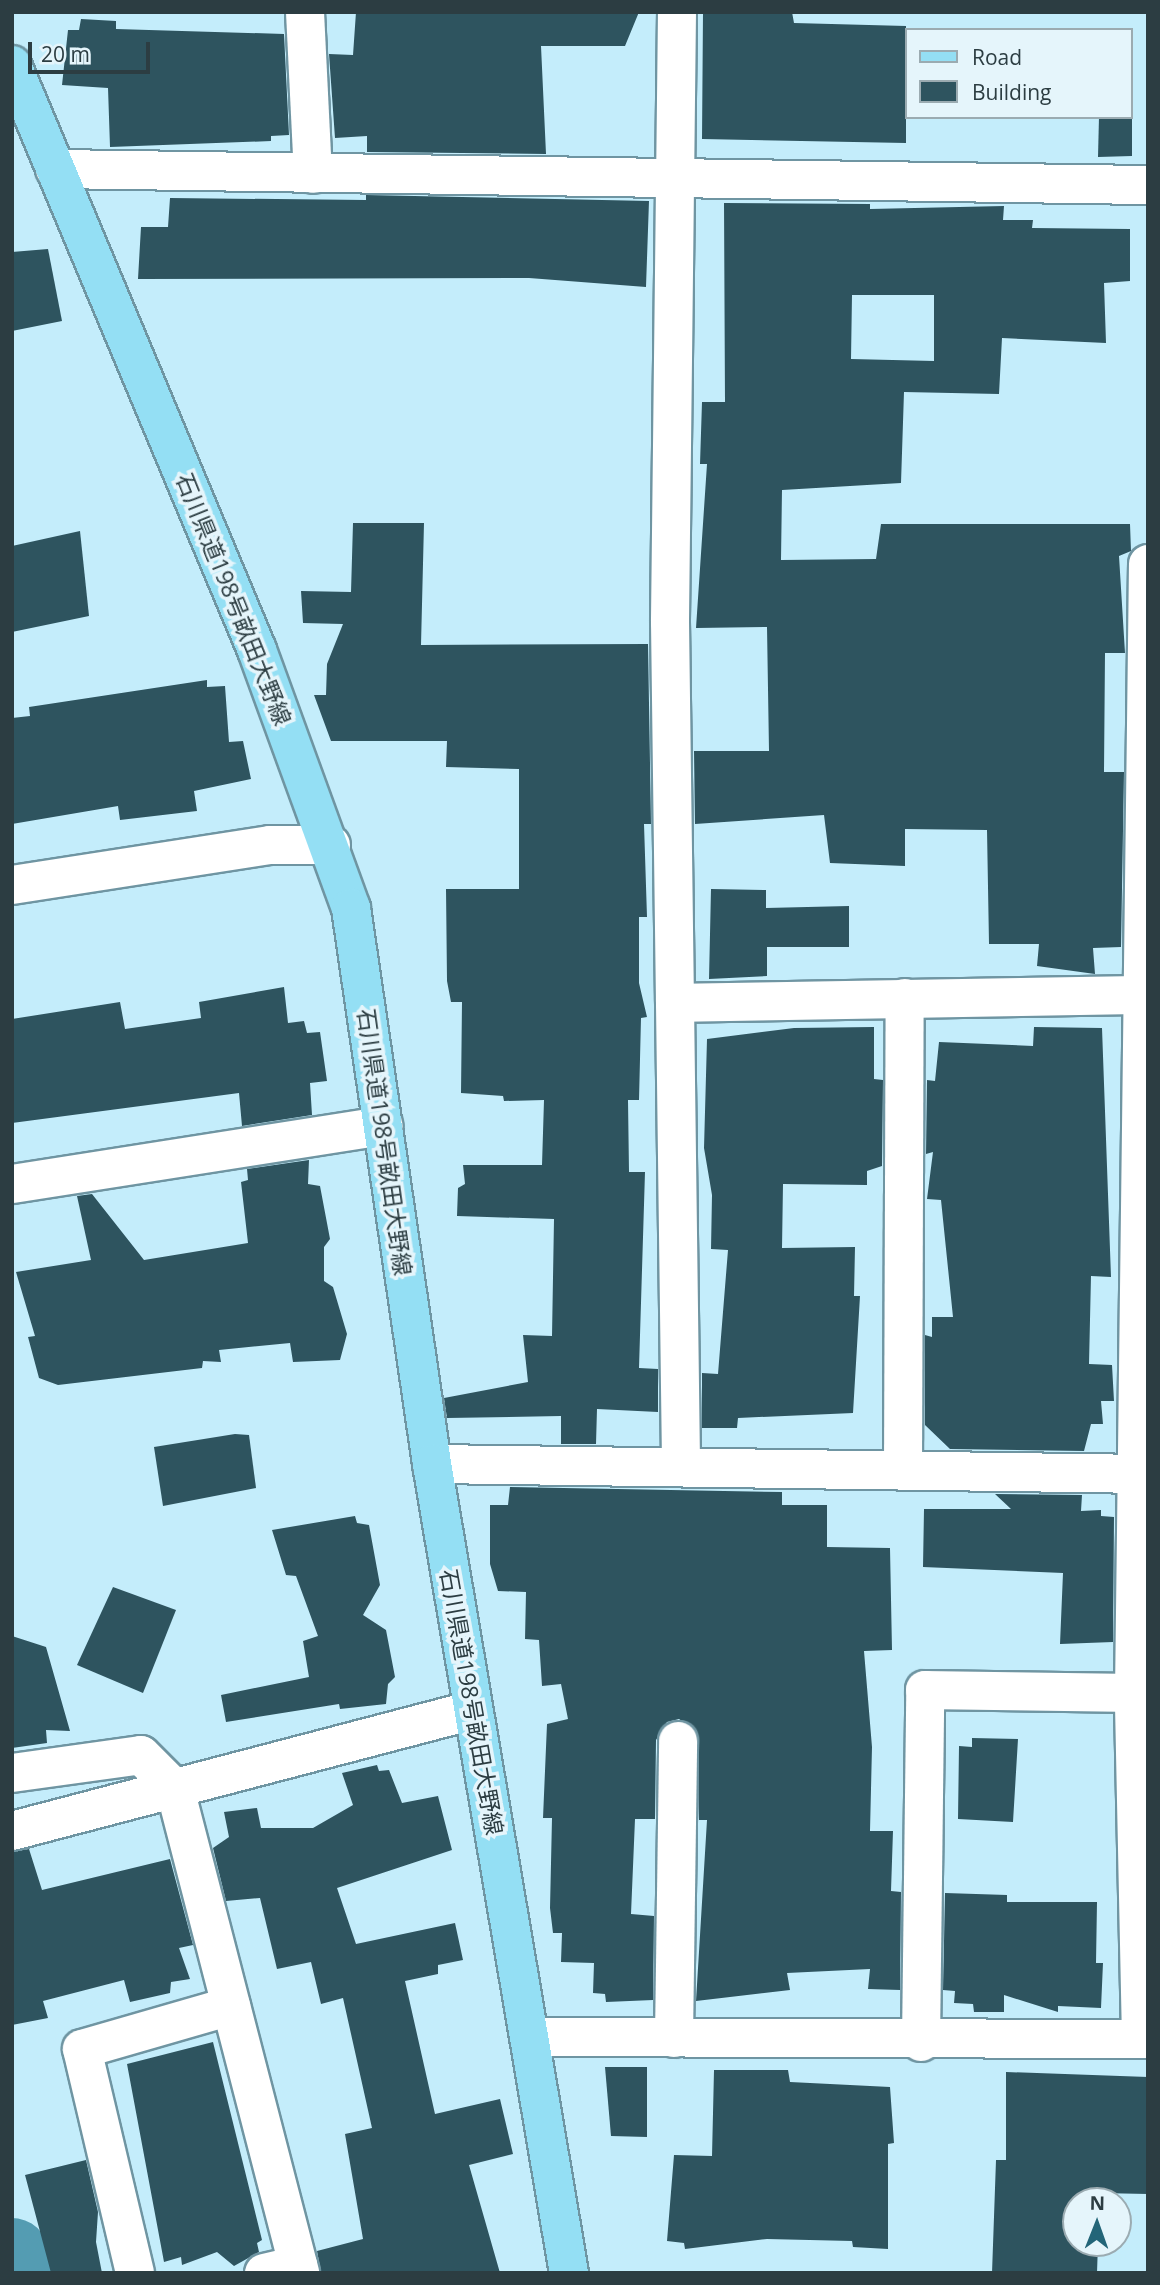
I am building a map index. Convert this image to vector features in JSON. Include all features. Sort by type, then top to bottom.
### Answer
[{"type":"main road","name":"石川県道198号畝田大野線","points":[[12,65],[257,650],[331,845],[351,908],[432,1464],[531,2036],[569,2273]]},
{"type":"street","points":[[305,12],[313,174]]},
{"type":"street","points":[[677,12],[670,622],[681,1467]]},
{"type":"street","points":[[55,169],[675,181],[1148,185]]},
{"type":"street","points":[[531,2036],[921,2042],[1144,2039],[1134,1693],[1142,1474],[1148,564]]},
{"type":"street","points":[[12,885],[271,845],[331,845]]},
{"type":"street","points":[[675,1003],[1144,994]]},
{"type":"street","points":[[903,1471],[905,998]]},
{"type":"street","points":[[12,1184],[383,1126]]},
{"type":"street","points":[[432,1464],[1142,1474]]},
{"type":"street","points":[[921,2042],[925,1690],[1134,1693]]},
{"type":"street","points":[[12,1831],[473,1710]]},
{"type":"street","points":[[674,2038],[678,1741]]},
{"type":"street","points":[[12,1773],[141,1755],[175,1788],[231,2006],[287,2270]]},
{"type":"street","points":[[135,2273],[82,2049],[231,2006]]},
{"type":"building","points":[[356,12],[639,12],[625,46],[541,46],[546,154],[367,152],[367,136],[335,138],[329,54],[353,55]]},
{"type":"building","points":[[703,12],[792,12],[794,23],[906,26],[906,143],[702,139]]},
{"type":"building","points":[[81,19],[116,21],[116,29],[284,34],[289,135],[271,136],[271,141],[110,147],[108,88],[62,85],[68,30],[79,30]]},
{"type":"building","points":[[1099,119],[1132,119],[1132,156],[1098,157]]},
{"type":"building","points":[[366,195],[649,201],[646,287],[529,278],[138,279],[141,227],[168,227],[170,198],[366,200]]},
{"type":"building","points":[[724,203],[870,204],[870,209],[1004,206],[1003,220],[1033,220],[1032,228],[1130,229],[1130,281],[1104,283],[1106,343],[1002,338],[999,394],[904,392],[901,483],[782,490],[781,560],[876,559],[881,524],[1130,524],[1131,551],[1119,556],[1125,653],[1105,653],[1104,772],[1124,772],[1121,947],[1093,948],[1095,974],[1037,966],[1039,944],[989,944],[987,830],[905,829],[905,866],[830,863],[824,815],[695,824],[694,751],[769,751],[767,627],[696,628],[707,464],[700,464],[702,402],[725,402]],"holes":[[[852,295],[934,295],[934,361],[851,359]]]},
{"type":"building","points":[[48,249],[62,321],[12,331],[12,252]]},
{"type":"building","points":[[353,523],[424,523],[421,645],[648,644],[651,824],[644,824],[647,917],[639,917],[639,983],[647,1017],[641,1018],[639,1100],[628,1100],[629,1172],[645,1172],[639,1368],[658,1369],[658,1412],[597,1409],[596,1444],[561,1444],[561,1416],[447,1418],[444,1398],[528,1382],[523,1335],[552,1336],[554,1219],[457,1216],[458,1188],[465,1184],[463,1165],[542,1165],[544,1100],[504,1101],[503,1096],[461,1093],[462,1002],[451,1002],[447,981],[446,889],[519,889],[519,769],[446,767],[447,741],[331,741],[314,695],[326,695],[327,664],[343,624],[303,623],[301,591],[351,592]]},
{"type":"building","points":[[80,531],[89,616],[12,632],[12,546]]},
{"type":"building","points":[[207,680],[207,687],[225,686],[229,742],[243,741],[251,779],[194,791],[197,811],[120,820],[118,806],[12,824],[12,718],[30,716],[29,707]]},
{"type":"building","points":[[711,889],[766,890],[766,908],[849,906],[849,947],[767,947],[767,976],[709,979]]},
{"type":"building","points":[[284,987],[288,1023],[304,1021],[307,1033],[320,1032],[327,1081],[310,1083],[312,1115],[242,1126],[239,1093],[12,1123],[12,1019],[120,1002],[125,1029],[201,1018],[199,1002]]},
{"type":"building","points":[[874,1027],[874,1079],[883,1080],[882,1166],[867,1171],[867,1185],[783,1184],[782,1248],[855,1247],[854,1296],[860,1296],[853,1413],[738,1418],[737,1428],[702,1428],[702,1373],[718,1374],[728,1250],[711,1249],[712,1195],[704,1148],[707,1039],[794,1028]]},
{"type":"building","points":[[1034,1027],[1102,1028],[1111,1277],[1091,1276],[1089,1364],[1112,1365],[1114,1401],[1101,1401],[1103,1424],[1091,1424],[1084,1451],[950,1449],[925,1425],[925,1335],[932,1337],[932,1317],[953,1317],[941,1200],[927,1199],[933,1152],[926,1154],[927,1080],[935,1081],[939,1042],[1033,1046]]},
{"type":"building","points":[[309,1160],[308,1184],[320,1186],[330,1239],[324,1247],[324,1281],[333,1287],[347,1334],[340,1360],[293,1362],[290,1343],[219,1350],[221,1362],[203,1361],[202,1368],[58,1385],[39,1378],[28,1337],[35,1336],[16,1272],[91,1260],[77,1196],[92,1194],[144,1260],[248,1243],[241,1182],[248,1180],[247,1169]]},
{"type":"building","points":[[235,1434],[249,1435],[256,1488],[163,1506],[154,1447]]},
{"type":"building","points":[[510,1487],[782,1492],[782,1505],[827,1505],[827,1547],[890,1548],[892,1650],[864,1651],[872,1747],[870,1831],[893,1831],[891,1891],[901,1892],[900,1990],[868,1989],[870,1969],[787,1973],[790,1990],[696,2001],[707,1820],[699,1820],[697,1731],[679,1719],[667,1722],[656,1740],[655,1819],[635,1819],[631,1914],[654,1916],[653,2000],[606,2002],[605,1994],[593,1993],[594,1963],[561,1962],[562,1933],[553,1933],[550,1908],[552,1818],[543,1818],[547,1724],[568,1719],[561,1684],[542,1686],[539,1640],[525,1639],[526,1592],[498,1591],[490,1564],[490,1505],[508,1505]]},
{"type":"building","points":[[995,1494],[1082,1495],[1081,1511],[1101,1510],[1101,1516],[1114,1517],[1113,1642],[1060,1644],[1063,1573],[923,1567],[924,1509],[1011,1509]]},
{"type":"building","points":[[355,1516],[357,1523],[369,1525],[380,1585],[363,1615],[386,1630],[395,1677],[388,1684],[386,1704],[340,1709],[339,1704],[226,1722],[221,1695],[309,1677],[303,1641],[318,1636],[296,1576],[286,1575],[272,1530]]},
{"type":"building","points":[[113,1587],[176,1610],[143,1693],[77,1665]]},
{"type":"building","points":[[12,1636],[46,1647],[70,1731],[46,1730],[47,1743],[12,1748]]},
{"type":"building","points":[[972,1738],[1018,1739],[1013,1822],[958,1819],[959,1746],[972,1747]]},
{"type":"building","points":[[377,1765],[379,1771],[389,1770],[402,1803],[438,1796],[452,1850],[337,1888],[356,1944],[455,1923],[463,1960],[438,1965],[438,1974],[405,1981],[435,2114],[500,2099],[513,2154],[469,2165],[500,2273],[321,2273],[317,2251],[363,2239],[345,2134],[372,2128],[343,1998],[321,2004],[311,1962],[277,1969],[260,1898],[226,1901],[213,1848],[229,1837],[224,1812],[257,1808],[261,1828],[313,1828],[353,1805],[342,1773]]},
{"type":"building","points":[[29,1849],[42,1890],[170,1859],[193,1945],[179,1948],[190,1979],[171,1982],[170,1993],[130,2002],[124,1980],[43,2001],[48,2018],[12,2025],[12,1852]]},
{"type":"building","points":[[945,1893],[1007,1895],[1007,1902],[1097,1902],[1096,1963],[1103,1963],[1101,2008],[1058,2006],[1058,2012],[1004,1995],[1004,2012],[974,2012],[973,2004],[954,2003],[955,1991],[943,1990]]},
{"type":"building","points":[[213,2042],[262,2240],[257,2243],[259,2252],[234,2266],[217,2252],[182,2265],[181,2257],[164,2262],[127,2064]]},
{"type":"building","points":[[605,2067],[647,2067],[647,2137],[611,2136]]},
{"type":"building","points":[[714,2070],[788,2070],[790,2082],[890,2087],[894,2143],[888,2144],[888,2249],[853,2247],[852,2241],[767,2239],[685,2249],[684,2243],[667,2241],[674,2155],[712,2156]]},
{"type":"building","points":[[1006,2072],[1148,2077],[1148,2194],[1132,2194],[1132,2187],[1062,2187],[1062,2257],[1098,2257],[1097,2273],[992,2273],[996,2160],[1006,2160]]},
{"type":"building","points":[[86,2160],[98,2212],[96,2242],[102,2273],[51,2273],[25,2175]]},
{"type":"waterway","points":[[12,2255],[16,2273]]}]
